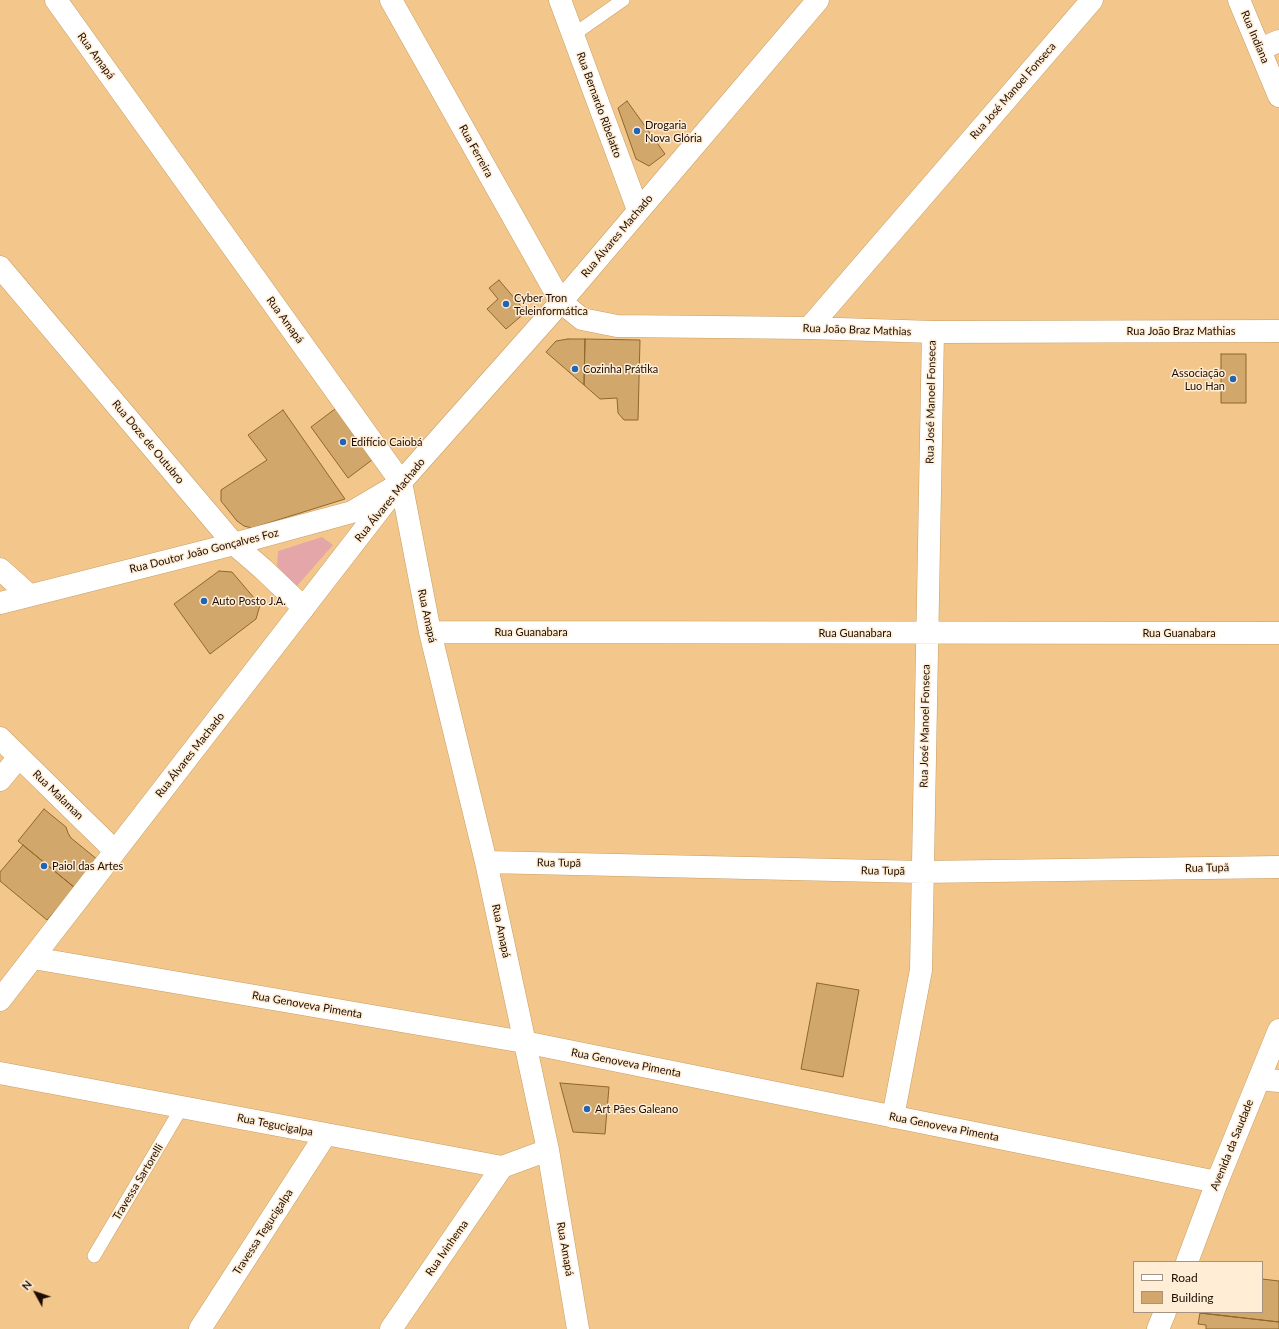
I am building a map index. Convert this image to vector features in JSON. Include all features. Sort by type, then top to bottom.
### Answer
[{"type":"street","name":"Rua Amapá","points":[[56,0],[401,482],[430,632],[486,862],[548,1150],[578,1329]]},
{"type":"street","name":"Rua Ferreira","points":[[391,0],[561,302]]},
{"type":"street","name":"Rua Bernardo Ribelatto","points":[[560,0],[638,210]]},
{"type":"street","name":"Rua Álvares Machado","points":[[0,1000],[401,482],[561,302],[818,0]]},
{"type":"street","name":"Rua José Manoel Fonseca","points":[[809,328],[1092,0]]},
{"type":"street","name":"Rua Indiana","points":[[1240,0],[1270,45],[1279,96]]},
{"type":"street","name":"Rua Doze de Outubro","points":[[0,267],[234,544],[304,608]]},
{"type":"street","name":"Rua João Braz Mathias","points":[[561,302],[582,319],[617,326],[809,328],[933,332],[1279,331]]},
{"type":"street","name":"Rua José Manoel Fonseca","points":[[893,1117],[921,970],[933,332]]},
{"type":"street","name":"Rua Doutor João Gonçalves Foz","points":[[0,603],[234,544],[352,512],[401,482]]},
{"type":"street","points":[[0,569],[29,595]]},
{"type":"street","name":"Rua Guanabara","points":[[430,632],[1279,633]]},
{"type":"street","name":"Rua Malaman","points":[[0,738],[115,851]]},
{"type":"street","points":[[0,780],[19,757]]},
{"type":"street","name":"Rua Tupã","points":[[486,862],[922,872],[1279,867]]},
{"type":"street","name":"Rua Genoveva Pimenta","points":[[33,958],[524,1042],[1217,1182]]},
{"type":"street","name":"Avenida da Saudade","points":[[1187,1261],[1217,1182],[1269,1080],[1279,1030]]},
{"type":"street","name":"Rua Tegucigalpa","points":[[0,1072],[502,1167]]},
{"type":"street","name":"Travessa Tegucigalpa","points":[[200,1329],[326,1134]]},
{"type":"street","points":[[502,1167],[548,1150]]},
{"type":"street","name":"Rua Ivinhema","points":[[391,1329],[502,1167]]},
{"type":"street","points":[[1158,1329],[1165,1313]]},
{"type":"lane","points":[[573,35],[623,0]]},
{"type":"lane","name":"Travessa Sartorelli","points":[[94,1256],[182,1107]]},
{"type":"shaded area","points":[[322,537],[333,545],[296,587],[277,566],[278,551]]},
{"type":"building","name":"Drogaria Nova Glória","points":[[627,101],[665,154],[649,166],[636,159],[618,108]]},
{"type":"building","name":"Cyber Tron Teleinformática","points":[[499,280],[526,312],[506,329],[487,309],[498,299],[489,288]]},
{"type":"building","name":"Cozinha Prátika","points":[[585,339],[584,385],[546,352],[556,341]]},
{"type":"building","points":[[585,339],[640,340],[638,420],[624,420],[618,413],[617,398],[600,399],[584,385]]},
{"type":"building","name":"Associação Luo Han","points":[[1221,354],[1246,354],[1246,403],[1221,403]]},
{"type":"building","name":"Edifício Caiobá","points":[[339,406],[376,457],[348,478],[311,427]]},
{"type":"building","points":[[283,410],[345,499],[252,528],[244,526],[237,521],[221,501],[221,490],[267,460],[248,435]]},
{"type":"building","points":[[219,571],[232,572],[260,605],[256,619],[210,654],[174,604]]},
{"type":"building","points":[[44,809],[66,827],[71,838],[98,860],[75,888],[18,841]]},
{"type":"building","points":[[23,845],[75,888],[47,920],[0,881],[0,872]]},
{"type":"building","points":[[817,983],[859,990],[843,1077],[801,1069]]},
{"type":"building","name":"Art Pães Galeano","points":[[560,1083],[609,1087],[605,1134],[573,1132]]},
{"type":"building","points":[[1263,1279],[1279,1281],[1279,1322],[1200,1313],[1263,1313]]},
{"type":"building","points":[[1200,1313],[1279,1322],[1279,1329],[1206,1329],[1206,1325],[1198,1324]]},
{"type":"place","name":"Drogaria Nova Glória","points":[[637,131]]},
{"type":"place","name":"Cyber Tron Teleinformática","points":[[506,304]]},
{"type":"place","name":"Cozinha Prátika","points":[[575,369]]},
{"type":"place","name":"Associação Luo Han","points":[[1233,379]]},
{"type":"place","name":"Edifício Caiobá","points":[[343,442]]},
{"type":"place","name":"Auto Posto J.A.","points":[[204,601]]},
{"type":"place","name":"Paiol das Artes","points":[[44,866]]},
{"type":"place","name":"Art Pães Galeano","points":[[587,1109]]}]
